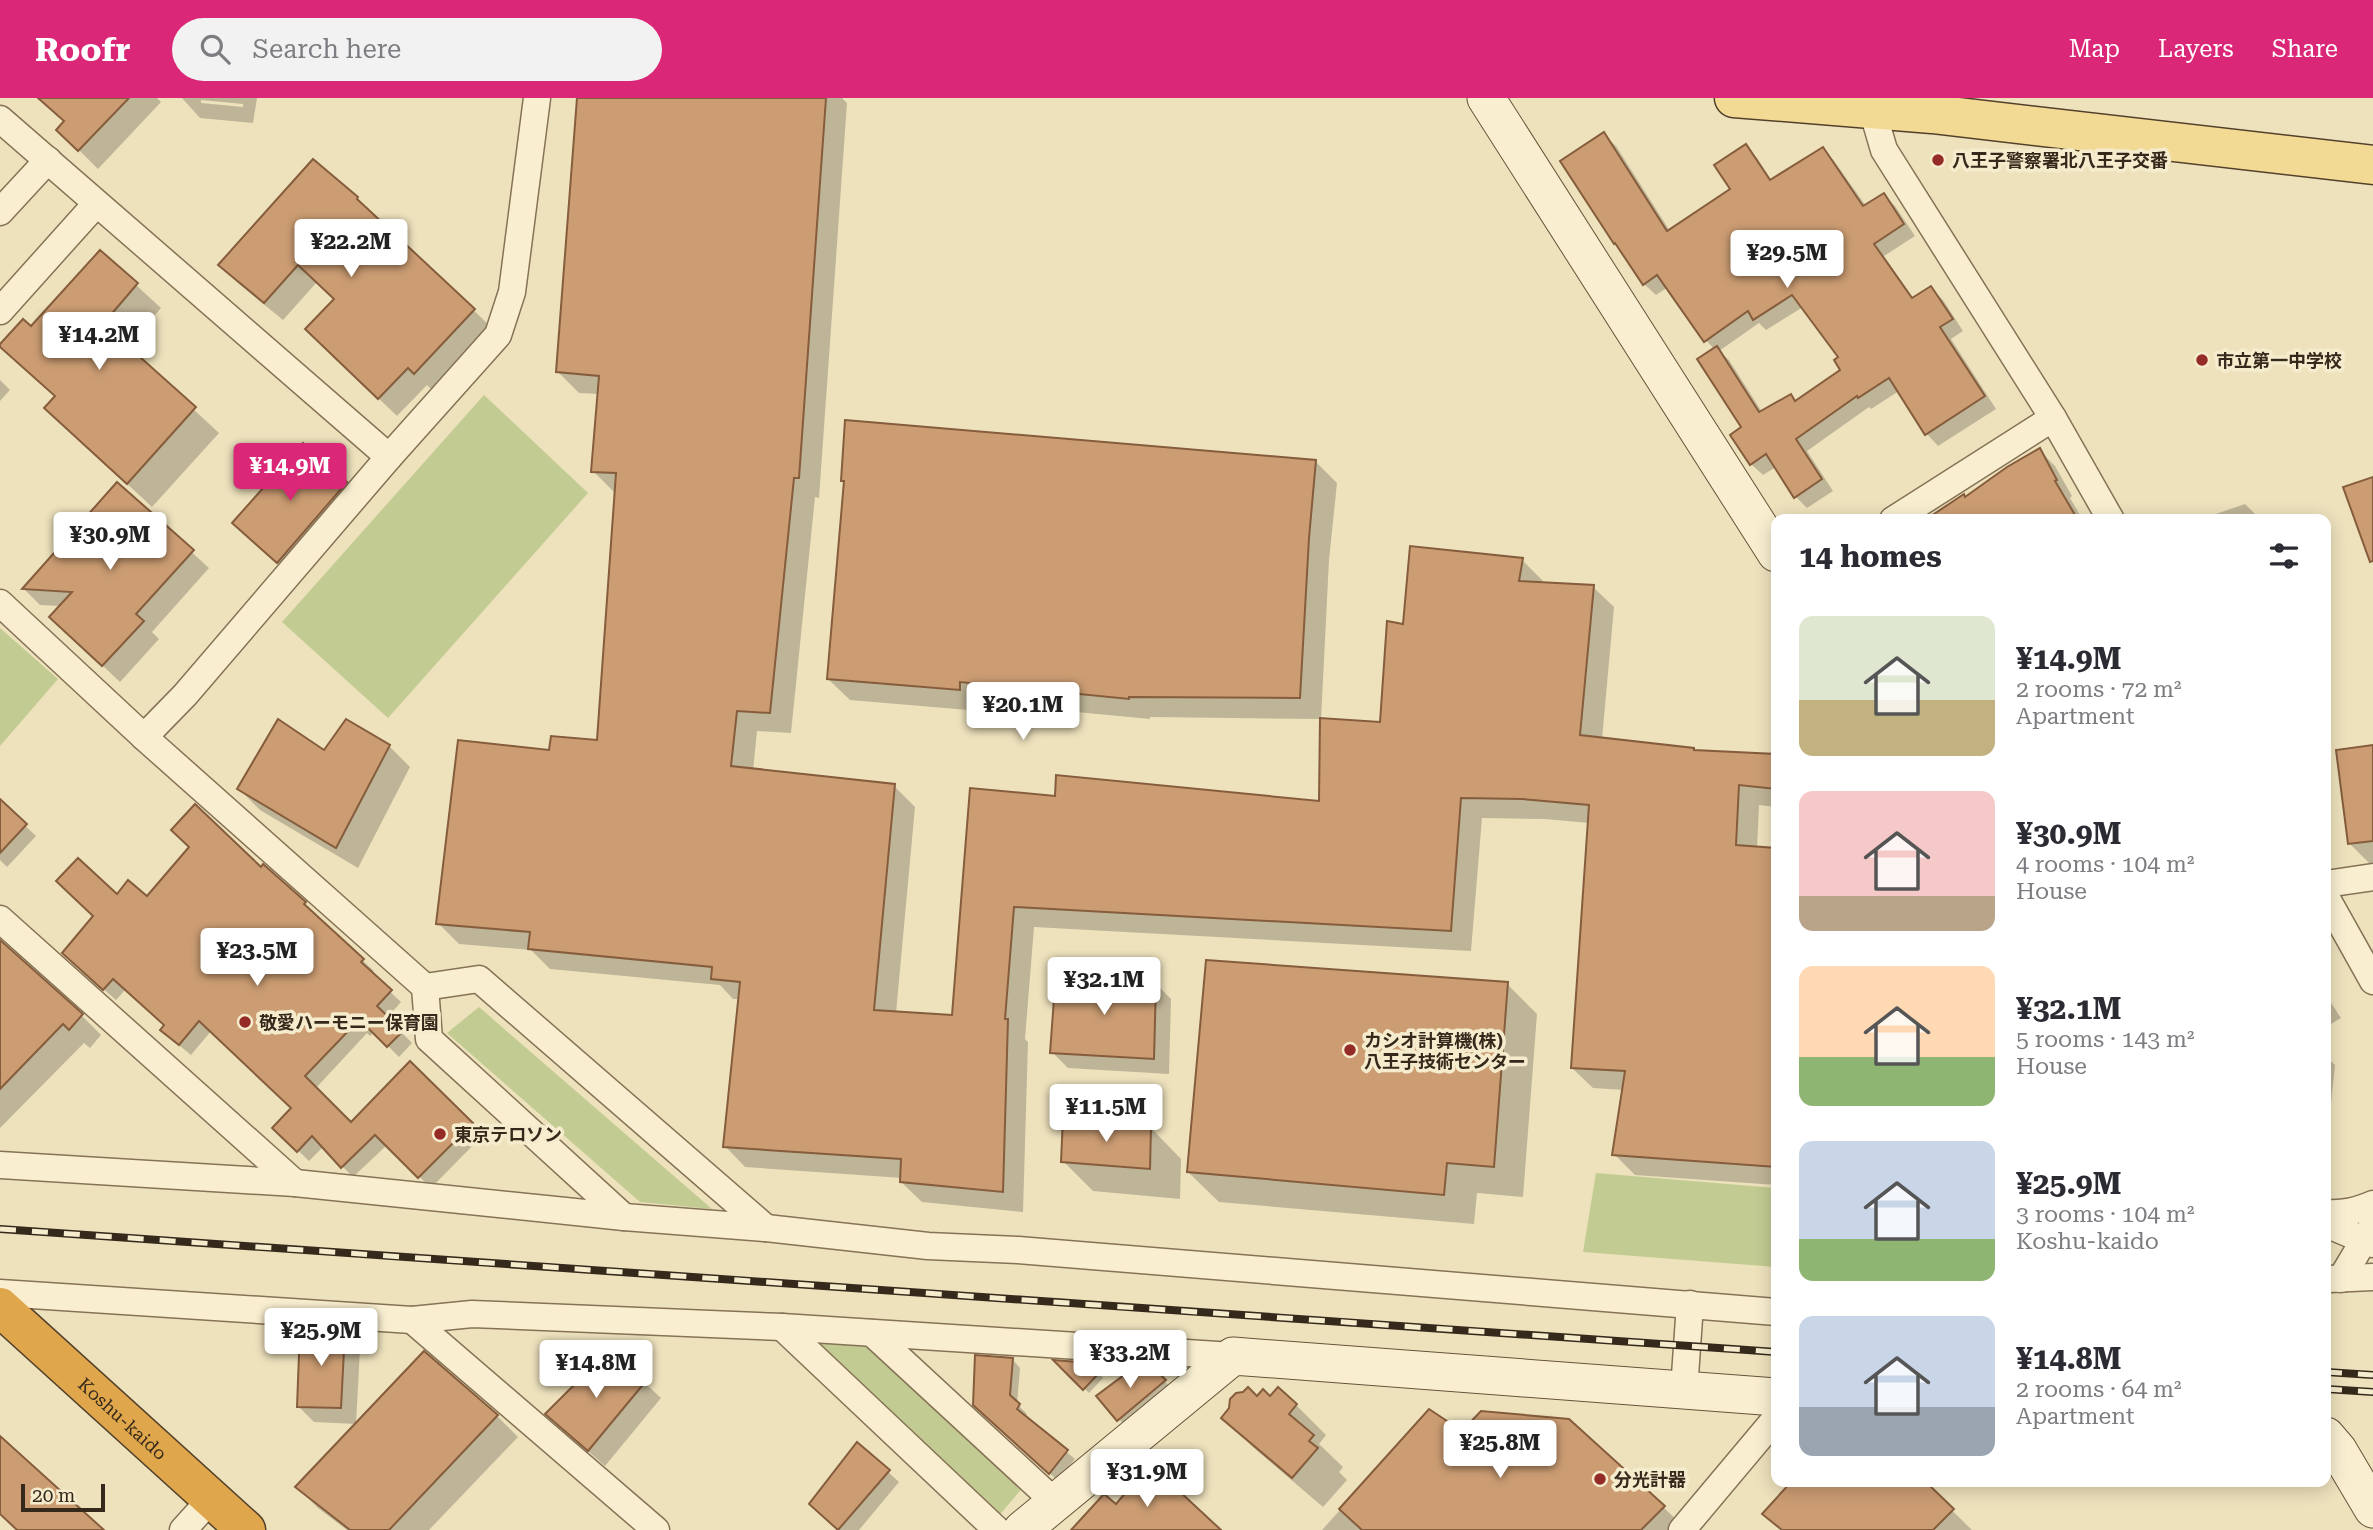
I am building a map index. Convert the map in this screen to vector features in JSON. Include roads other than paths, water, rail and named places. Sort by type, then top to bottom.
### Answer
[{"type":"highway","name":"Koshu-kaido","points":[[0,1307],[246,1530]]},
{"type":"main road","points":[[1734,98],[1854,104],[2373,165]]},
{"type":"street","points":[[144,737],[185,695],[389,457],[498,335],[512,292],[537,98]]},
{"type":"street","points":[[1486,98],[1771,545]]},
{"type":"street","points":[[1854,104],[2053,418],[2108,514]]},
{"type":"street","points":[[0,119],[389,457]]},
{"type":"street","points":[[0,212],[48,160]]},
{"type":"street","points":[[0,311],[96,204]]},
{"type":"street","points":[[1902,514],[2053,418]]},
{"type":"street","points":[[0,603],[144,737],[425,987],[429,1039],[624,1217]]},
{"type":"street","points":[[2331,883],[2373,877]]},
{"type":"street","points":[[2331,906],[2373,981]]},
{"type":"street","points":[[0,919],[295,1183]]},
{"type":"street","points":[[425,987],[479,979],[766,1228]]},
{"type":"street","points":[[0,1164],[295,1183],[928,1246],[1046,1252],[1771,1312]]},
{"type":"street","points":[[2331,1213],[2356,1211],[2373,1204]]},
{"type":"street","points":[[2331,1225],[2370,1237],[2334,1279]]},
{"type":"street","points":[[2334,1279],[2373,1278]]},
{"type":"street","points":[[0,1293],[412,1320],[472,1314],[782,1327],[1233,1356],[1771,1397]]},
{"type":"street","points":[[1684,1390],[1690,1304]]},
{"type":"street","points":[[412,1320],[656,1530]]},
{"type":"street","points":[[782,1327],[997,1530]]},
{"type":"street","points":[[872,1333],[1040,1521],[1233,1356]]},
{"type":"street","points":[[1682,1530],[1771,1424]]},
{"type":"street","points":[[2331,1442],[2373,1509]]},
{"type":"street","points":[[183,1530],[211,1499]]},
{"type":"railway","points":[[0,1229],[1771,1352]]},
{"type":"railway","points":[[2331,1372],[2373,1375]]},
{"type":"railway","points":[[2331,1389],[2373,1392]]},
{"type":"place","name":"八王子警察署北八王子交番","points":[[1938,160]]},
{"type":"place","name":"市立第一中学校","points":[[2202,360]]},
{"type":"place","name":"敬愛ハーモニー保育園","points":[[245,1022]]},
{"type":"place","name":"カシオ計算機(株) 八王子技術センター","points":[[1350,1050]]},
{"type":"place","name":"東京テロソン","points":[[440,1134]]},
{"type":"place","name":"分光計器","points":[[1600,1479]]}]
